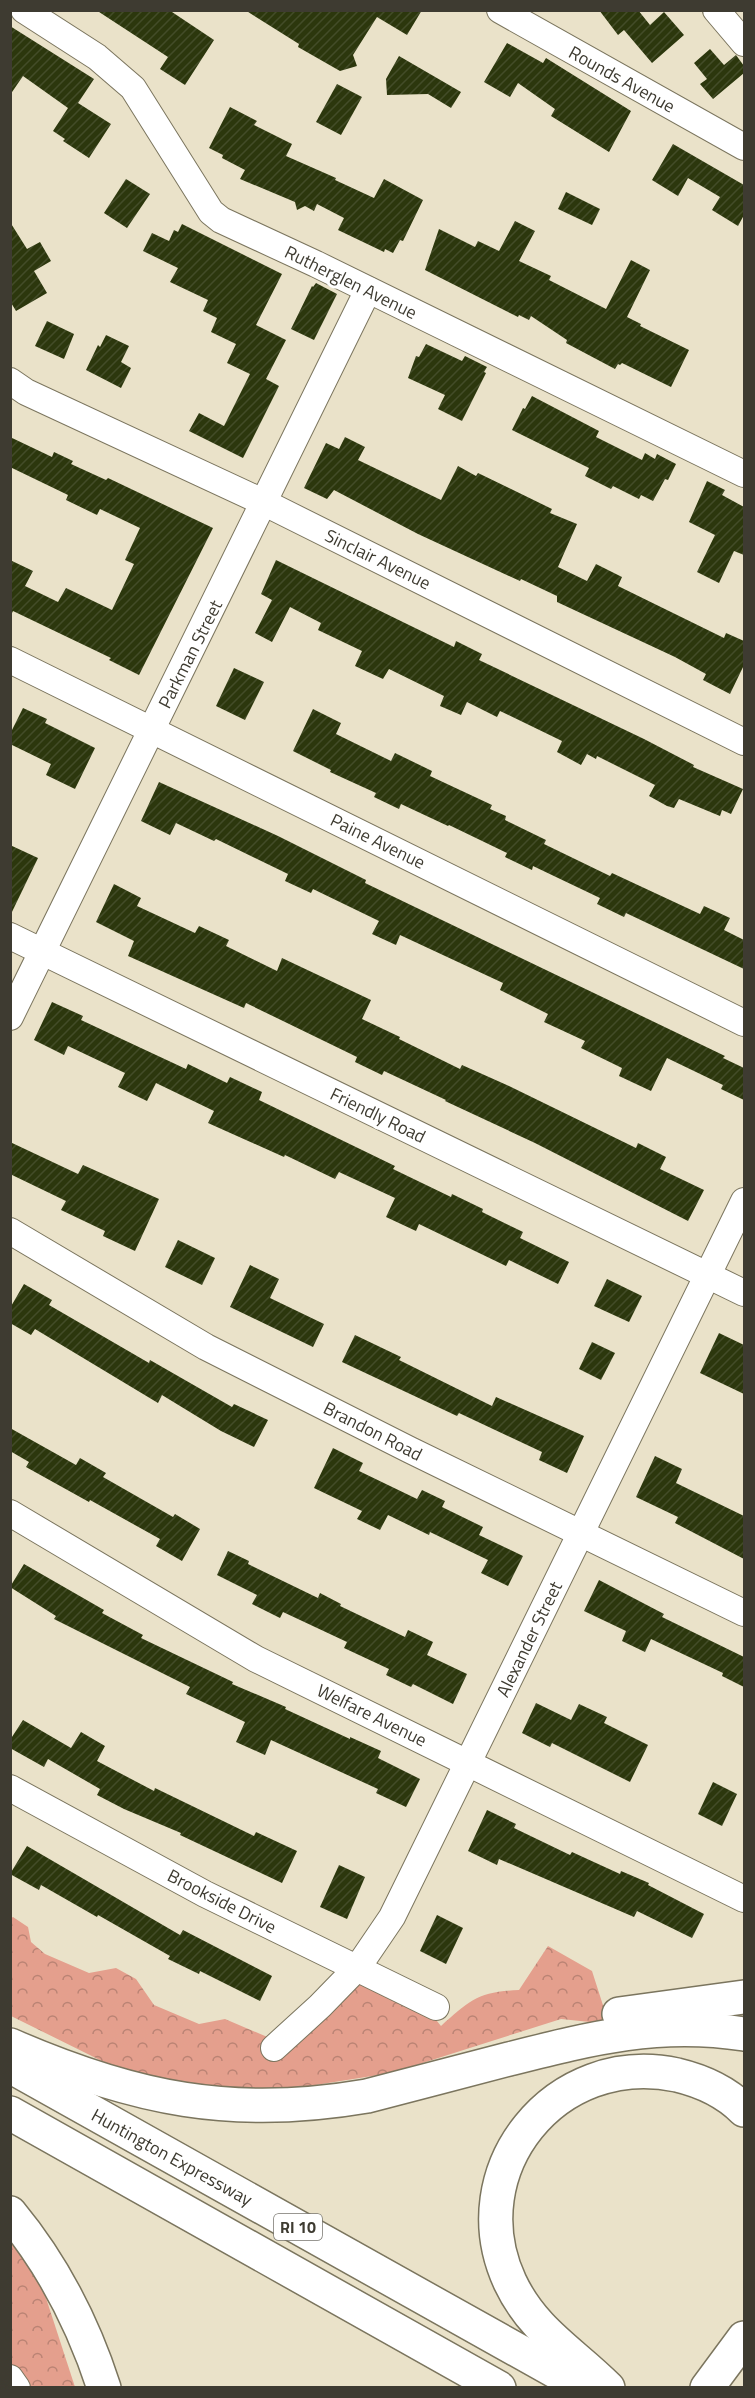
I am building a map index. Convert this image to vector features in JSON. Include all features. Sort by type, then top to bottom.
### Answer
[{"type":"highway","points":[[367,2096],[486,2050],[570,2025],[656,2007],[744,1997]]},
{"type":"highway","points":[[10,2045],[105,2081],[139,2091],[204,2104],[290,2106],[367,2096],[611,2035],[676,2029],[744,2034]]},
{"type":"highway","name":"Huntington Expressway","points":[[10,2066],[585,2388]]},
{"type":"highway","points":[[608,2388],[543,2331],[510,2283],[501,2256],[496,2228],[498,2190],[510,2155],[520,2135],[565,2094],[603,2077],[624,2073],[666,2073],[687,2078],[725,2094],[744,2110]]},
{"type":"highway","name":"RI 10","points":[[10,2113],[499,2388]]},
{"type":"highway","points":[[10,2213],[43,2256],[60,2283],[87,2339],[104,2388]]},
{"type":"highway","points":[[10,2220],[58,2317],[80,2388]]},
{"type":"highway","points":[[706,2388],[744,2338]]},
{"type":"highway","points":[[721,2388],[744,2364]]},
{"type":"street","name":"Rutherglen Avenue","points":[[24,10],[97,57],[133,88],[211,212],[221,220],[744,474]]},
{"type":"street","name":"Rounds Avenue","points":[[500,10],[744,147]]},
{"type":"street","points":[[716,10],[744,43]]},
{"type":"street","name":"Parkman Street","points":[[10,1017],[368,290]]},
{"type":"street","name":"Sinclair Avenue","points":[[10,381],[26,392],[265,503],[744,742]]},
{"type":"street","name":"Paine Avenue","points":[[10,660],[744,1023]]},
{"type":"street","name":"Friendly Road","points":[[10,936],[744,1293]]},
{"type":"street","name":"Alexander Street","points":[[274,2048],[358,1967],[392,1917],[744,1201]]},
{"type":"street","name":"Brandon Road","points":[[10,1232],[206,1347],[744,1613]]},
{"type":"street","name":"Welfare Avenue","points":[[10,1513],[256,1659],[744,1899]]},
{"type":"street","name":"Brookside Drive","points":[[10,1788],[205,1894],[436,2007]]},
{"type":"street","points":[[10,2378],[17,2388]]},
{"type":"green space","points":[[13,1917],[28,1927],[31,1942],[45,1954],[89,1973],[116,1968],[136,1979],[154,2005],[199,2024],[225,2019],[291,2047],[358,1976],[428,2010],[441,2026],[468,2004],[484,1995],[519,1990],[548,1946],[592,1971],[609,2024],[561,2019],[391,2073],[246,2096],[118,2069],[11,2016],[10,1919]]},
{"type":"green space","points":[[10,2220],[32,2255],[75,2387],[19,2387],[11,2375]]},
{"type":"building","points":[[96,10],[169,10],[214,40],[185,85],[160,69],[168,57]]},
{"type":"building","points":[[245,10],[422,10],[407,35],[377,17],[353,55],[357,66],[340,71],[298,47],[299,44]]},
{"type":"building","points":[[599,10],[638,10],[650,25],[664,12],[684,35],[652,63],[624,30],[618,35]]},
{"type":"building","points":[[10,26],[94,79],[78,103],[111,124],[89,158],[63,141],[65,139],[53,131],[68,108],[23,76],[10,95]]},
{"type":"building","points":[[507,43],[543,63],[546,58],[631,111],[609,152],[551,116],[555,109],[518,83],[510,97],[484,82]]},
{"type":"building","points":[[710,49],[724,65],[736,55],[744,66],[744,73],[713,99],[700,84],[707,79],[694,63]]},
{"type":"building","points":[[399,56],[461,92],[451,108],[428,94],[387,95],[386,79]]},
{"type":"building","points":[[337,84],[362,97],[341,135],[316,122]]},
{"type":"building","points":[[230,107],[257,121],[254,125],[292,144],[286,156],[336,178],[335,180],[374,198],[384,179],[423,200],[403,241],[400,240],[393,253],[385,249],[384,252],[338,230],[344,218],[317,204],[314,211],[305,206],[297,210],[295,202],[240,179],[245,170],[209,148]]},
{"type":"building","points":[[673,144],[744,185],[744,215],[738,226],[712,210],[720,197],[688,178],[678,196],[652,180]]},
{"type":"building","points":[[126,179],[150,194],[127,228],[104,213]]},
{"type":"building","points":[[566,192],[600,209],[592,225],[558,209]]},
{"type":"building","points":[[515,221],[535,231],[519,261],[551,276],[549,280],[606,309],[631,260],[650,270],[627,317],[641,324],[640,326],[689,350],[671,387],[622,363],[618,364],[615,369],[566,343],[567,340],[531,316],[529,320],[519,315],[518,317],[425,270],[439,229],[475,247],[478,241],[499,251]]},
{"type":"building","points":[[10,222],[27,249],[40,242],[51,261],[34,271],[47,293],[16,311],[10,301]]},
{"type":"building","points":[[182,224],[282,274],[256,325],[286,340],[266,379],[279,386],[243,458],[189,431],[199,413],[224,426],[250,374],[227,363],[236,344],[211,332],[217,318],[203,311],[208,300],[170,282],[178,268],[143,251],[152,233],[169,241],[174,230],[178,232]]},
{"type":"building","points":[[316,283],[337,294],[314,340],[291,329],[312,286]]},
{"type":"building","points":[[47,321],[74,334],[64,359],[35,346]]},
{"type":"building","points":[[106,335],[129,346],[121,362],[131,368],[121,388],[86,370],[98,345],[100,347]]},
{"type":"building","points":[[426,344],[462,361],[465,356],[487,367],[462,421],[438,409],[445,395],[408,378],[416,356],[419,357]]},
{"type":"building","points":[[532,396],[599,431],[596,437],[642,460],[645,453],[655,459],[657,454],[676,464],[653,501],[641,495],[639,499],[613,486],[611,489],[585,476],[589,468],[512,430]]},
{"type":"building","points":[[10,437],[52,457],[54,452],[73,461],[71,464],[106,480],[108,478],[213,528],[139,675],[109,660],[111,658],[13,611],[10,617],[10,560],[33,571],[25,586],[58,602],[66,588],[112,610],[134,564],[125,560],[140,528],[100,509],[97,515],[66,500],[68,495],[10,467]]},
{"type":"building","points":[[345,437],[365,447],[358,460],[441,500],[458,466],[476,476],[478,473],[552,509],[550,513],[577,524],[558,567],[587,581],[596,564],[622,577],[618,586],[724,638],[726,633],[744,641],[744,665],[730,694],[703,680],[706,674],[675,657],[557,602],[557,596],[418,534],[334,490],[327,499],[304,488],[326,443],[339,449]]},
{"type":"building","points":[[707,481],[725,490],[722,495],[744,507],[744,555],[734,551],[719,583],[697,572],[715,535],[689,522]]},
{"type":"building","points":[[276,560],[454,647],[456,641],[482,654],[479,660],[644,739],[694,765],[693,767],[743,789],[731,814],[722,810],[720,816],[679,799],[674,808],[667,806],[649,796],[655,785],[597,756],[596,759],[587,754],[581,765],[557,752],[562,741],[500,711],[497,717],[467,702],[461,715],[440,706],[444,696],[389,669],[383,679],[355,666],[362,651],[318,630],[321,623],[290,607],[272,642],[255,633],[272,600],[261,594]]},
{"type":"building","points":[[234,668],[264,682],[245,720],[216,706]]},
{"type":"building","points":[[23,708],[47,719],[45,723],[95,748],[75,789],[46,775],[51,764],[10,744],[10,734]]},
{"type":"building","points":[[313,709],[341,723],[336,734],[391,761],[395,753],[432,771],[430,776],[492,805],[490,809],[506,816],[505,820],[546,840],[544,844],[610,876],[612,873],[700,914],[704,906],[730,918],[724,930],[744,940],[744,969],[626,913],[624,917],[597,904],[600,898],[533,866],[532,870],[505,857],[507,853],[449,825],[401,804],[399,809],[374,797],[376,793],[330,772],[331,770],[293,751]]},
{"type":"building","points":[[159,782],[278,836],[366,880],[365,883],[725,1056],[723,1058],[744,1068],[744,1100],[721,1089],[723,1085],[667,1058],[651,1091],[619,1076],[622,1068],[581,1048],[585,1041],[544,1022],[548,1014],[500,990],[503,983],[400,935],[396,945],[372,934],[379,921],[313,889],[311,893],[285,881],[288,874],[216,839],[214,841],[176,823],[170,835],[141,821]]},
{"type":"building","points":[[10,845],[38,858],[10,916]]},
{"type":"building","points":[[114,884],[141,898],[137,906],[195,933],[199,926],[229,940],[226,946],[277,971],[282,958],[371,1000],[362,1019],[400,1037],[399,1039],[460,1069],[462,1065],[509,1086],[636,1148],[638,1143],[666,1157],[660,1169],[704,1190],[688,1221],[446,1100],[384,1071],[382,1075],[355,1062],[357,1057],[246,1003],[244,1008],[128,956],[134,941],[96,922]]},
{"type":"building","points":[[52,1002],[83,1016],[81,1020],[186,1069],[188,1064],[227,1083],[230,1077],[262,1092],[259,1100],[395,1166],[393,1169],[451,1197],[452,1194],[483,1209],[482,1212],[523,1232],[520,1238],[569,1262],[558,1284],[509,1260],[506,1266],[419,1224],[416,1231],[386,1217],[395,1198],[339,1172],[335,1179],[208,1123],[214,1111],[156,1083],[147,1101],[118,1087],[125,1073],[68,1046],[64,1055],[34,1040]]},
{"type":"building","points":[[10,1142],[78,1174],[83,1165],[159,1199],[135,1251],[103,1236],[105,1231],[61,1210],[66,1201],[10,1174]]},
{"type":"building","points":[[178,1240],[215,1258],[202,1285],[165,1267]]},
{"type":"building","points":[[250,1265],[279,1279],[270,1298],[324,1324],[313,1347],[230,1307]]},
{"type":"building","points":[[607,1279],[642,1296],[629,1322],[594,1306]]},
{"type":"building","points":[[24,1284],[52,1300],[49,1305],[149,1363],[150,1360],[232,1407],[234,1404],[268,1420],[254,1447],[221,1431],[162,1395],[158,1403],[35,1329],[31,1335],[10,1323],[10,1308]]},
{"type":"building","points":[[719,1333],[744,1345],[744,1394],[700,1373]]},
{"type":"building","points":[[355,1335],[401,1357],[399,1360],[492,1406],[496,1397],[584,1436],[567,1473],[539,1460],[542,1452],[459,1413],[457,1416],[342,1362]]},
{"type":"building","points":[[592,1342],[615,1353],[601,1380],[579,1369]]},
{"type":"building","points":[[10,1428],[76,1465],[80,1458],[106,1473],[103,1477],[173,1517],[175,1514],[200,1529],[182,1561],[156,1546],[160,1539],[26,1467],[29,1462],[10,1451]]},
{"type":"building","points":[[333,1448],[363,1463],[359,1471],[417,1499],[422,1490],[445,1501],[442,1507],[483,1527],[479,1535],[523,1556],[508,1586],[481,1573],[488,1560],[388,1515],[380,1530],[357,1519],[362,1511],[314,1488]]},
{"type":"building","points":[[655,1456],[682,1469],[676,1483],[744,1516],[744,1559],[675,1523],[678,1517],[636,1497]]},
{"type":"building","points":[[228,1551],[249,1561],[248,1564],[318,1598],[320,1593],[341,1604],[340,1606],[405,1637],[408,1630],[433,1642],[427,1655],[467,1674],[453,1704],[413,1684],[411,1687],[386,1675],[389,1669],[344,1648],[347,1642],[283,1612],[280,1618],[252,1604],[257,1595],[217,1575]]},
{"type":"building","points":[[24,1564],[104,1610],[102,1613],[143,1635],[141,1638],[233,1682],[232,1684],[286,1707],[285,1709],[381,1751],[378,1758],[420,1779],[406,1807],[376,1793],[378,1789],[271,1740],[265,1755],[236,1742],[245,1722],[186,1694],[190,1687],[54,1619],[56,1616],[10,1587]]},
{"type":"building","points":[[599,1580],[664,1614],[662,1617],[744,1657],[744,1687],[722,1676],[723,1673],[651,1639],[645,1652],[622,1641],[626,1631],[584,1611]]},
{"type":"building","points":[[536,1703],[571,1720],[579,1704],[607,1717],[604,1723],[648,1745],[630,1782],[552,1743],[550,1747],[522,1733]]},
{"type":"building","points":[[23,1720],[71,1748],[81,1732],[105,1746],[97,1761],[154,1791],[155,1788],[254,1836],[256,1832],[297,1851],[282,1883],[97,1795],[100,1789],[48,1759],[44,1767],[10,1748],[10,1740]]},
{"type":"building","points":[[713,1782],[737,1794],[722,1826],[698,1814]]},
{"type":"building","points":[[487,1810],[516,1824],[514,1828],[570,1855],[572,1852],[620,1874],[621,1871],[649,1883],[648,1885],[704,1914],[692,1938],[637,1911],[634,1917],[499,1859],[497,1865],[468,1851]]},
{"type":"building","points":[[27,1846],[180,1935],[183,1930],[272,1976],[260,2001],[200,1971],[199,1974],[168,1959],[170,1956],[41,1885],[39,1890],[10,1874]]},
{"type":"building","points":[[339,1865],[365,1877],[347,1919],[320,1907]]},
{"type":"building","points":[[437,1915],[463,1928],[446,1964],[420,1951]]}]
